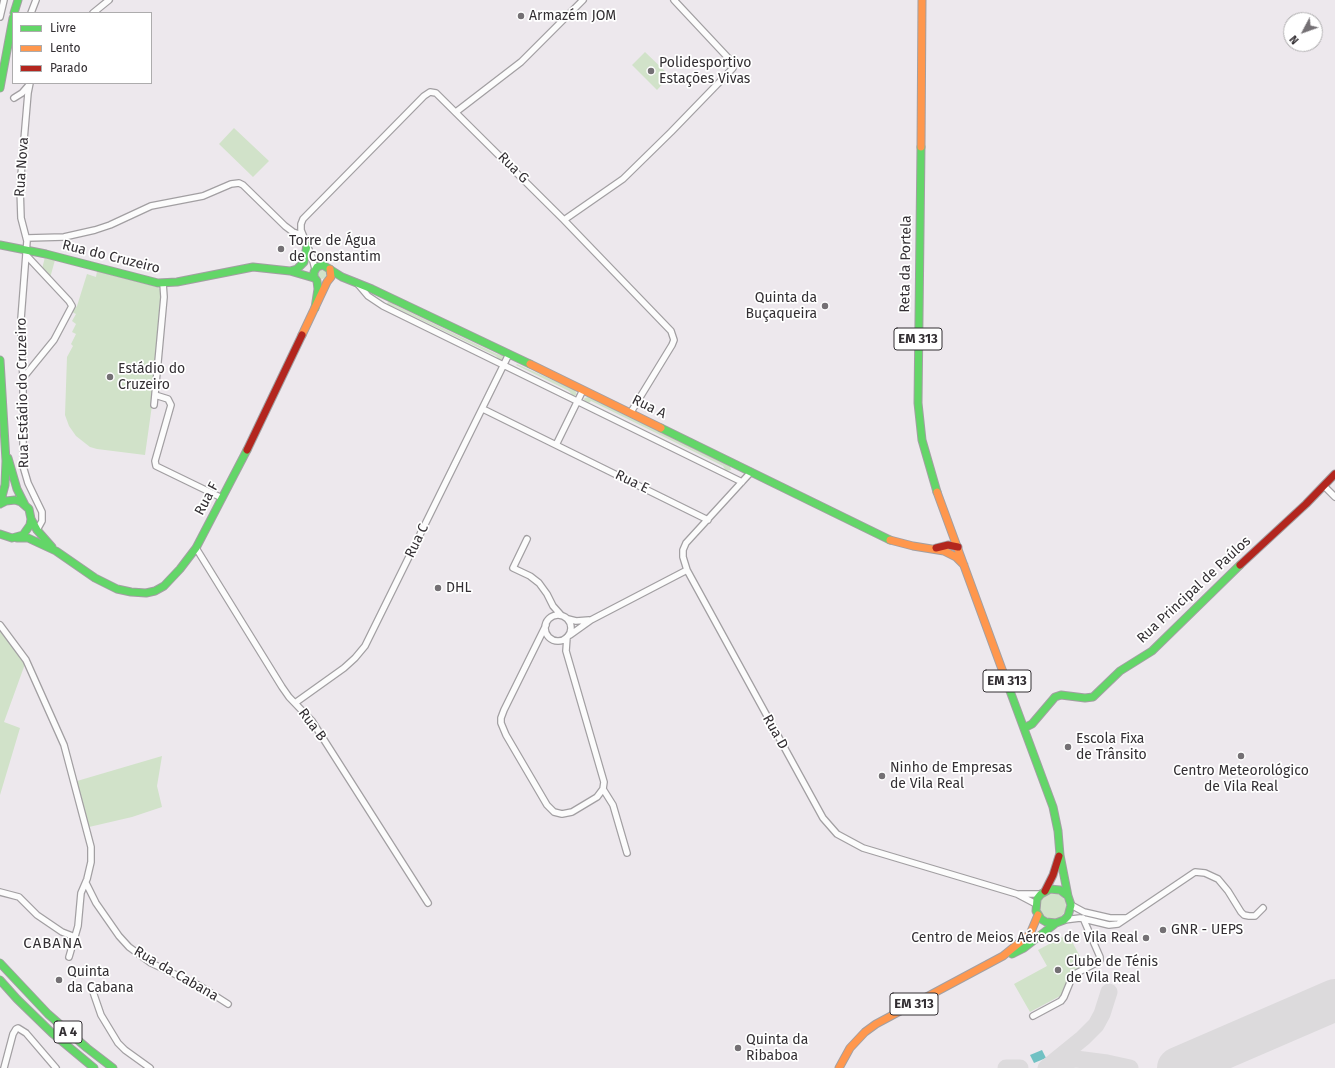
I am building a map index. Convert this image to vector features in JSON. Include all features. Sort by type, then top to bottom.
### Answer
[{"type":"main road","points":[[14,12],[18,0]]},
{"type":"main road","name":"Reta da Portela","points":[[922,0],[918,409],[922,440],[926,456],[939,497],[965,567]]},
{"type":"main road","points":[[0,88],[12,23]]},
{"type":"main road","name":"Rua do Cruzeiro","points":[[0,245],[147,281],[163,283],[177,282],[246,267],[260,267],[290,271]]},
{"type":"main road","points":[[290,271],[297,268],[304,262],[307,245]]},
{"type":"main road","points":[[315,308],[318,294],[316,280],[313,275],[315,269],[320,265],[328,267],[336,274],[357,283]]},
{"type":"main road","points":[[328,267],[332,275],[328,281]]},
{"type":"main road","points":[[290,271],[315,269]]},
{"type":"main road","points":[[290,271],[322,283],[341,280],[357,283]]},
{"type":"main road","name":"Rua F","points":[[56,551],[82,570],[102,582],[121,590],[139,593],[150,592],[164,586],[180,569],[196,548],[328,281]]},
{"type":"main road","name":"Rua A","points":[[357,283],[631,412],[888,539],[913,546],[943,549]]},
{"type":"main road","points":[[0,360],[5,445],[5,485],[0,504]]},
{"type":"main road","points":[[5,445],[16,486],[31,514],[37,530],[56,551]]},
{"type":"main road","name":"Rua Principal de Paúlos","points":[[1024,728],[1036,720],[1054,697],[1061,695],[1086,698],[1092,697],[1120,671],[1152,651],[1238,566],[1303,507],[1335,474]]},
{"type":"main road","points":[[0,504],[6,501],[15,500],[26,505]]},
{"type":"main road","points":[[17,538],[27,531],[32,519]]},
{"type":"main road","points":[[0,534],[6,538],[25,538],[34,540],[56,551]]},
{"type":"main road","points":[[943,549],[954,535]]},
{"type":"main road","points":[[943,549],[952,552],[958,547]]},
{"type":"main road","points":[[943,549],[956,557],[965,567]]},
{"type":"main road","name":"EM 313","points":[[965,567],[1054,812],[1058,831],[1060,855],[1071,905]]},
{"type":"main road","name":"EM 313","points":[[1036,904],[1053,875],[1060,855]]},
{"type":"main road","points":[[1043,892],[1055,888],[1064,892],[1068,896]]},
{"type":"main road","points":[[1036,904],[1036,911],[1038,915],[1046,922],[1056,923]]},
{"type":"main road","points":[[1064,920],[1070,911],[1071,905]]},
{"type":"main road","name":"EM 313","points":[[839,1068],[844,1056],[853,1043],[865,1032],[876,1024],[1003,956],[1030,934],[1038,915]]},
{"type":"main road","name":"EM 313","points":[[1003,956],[1024,948],[1056,923],[1064,920]]},
{"type":"main road","name":"A 4","points":[[0,963],[26,992],[69,1033],[113,1068]]},
{"type":"main road","name":"A 4","points":[[0,980],[52,1033],[94,1068]]},
{"type":"street","points":[[0,17],[4,0]]},
{"type":"street","points":[[32,12],[36,0]]},
{"type":"street","points":[[94,12],[109,0]]},
{"type":"street","points":[[456,112],[521,62],[583,0]]},
{"type":"street","points":[[564,220],[623,179],[733,68],[732,62],[674,0]]},
{"type":"street","points":[[14,98],[22,94],[29,84]]},
{"type":"street","name":"Rua Nova","points":[[24,252],[27,238],[21,218],[20,187],[30,84]]},
{"type":"street","name":"Rua G","points":[[302,235],[300,227],[304,219],[427,94],[433,92],[436,93],[564,220],[673,334],[674,340],[672,345],[631,412]]},
{"type":"street","points":[[27,238],[61,237],[95,230],[110,225],[152,206],[203,196],[231,184],[239,183],[244,185],[285,226],[302,235],[314,262],[315,269]]},
{"type":"street","points":[[307,245],[317,259],[328,267]]},
{"type":"street","points":[[23,378],[53,342],[72,307],[69,301],[24,252]]},
{"type":"street","name":"Rua Estádio do Cruzeiro","points":[[24,252],[21,330],[24,466],[28,483],[42,512],[42,521],[37,530]]},
{"type":"street","points":[[154,405],[164,297],[163,283]]},
{"type":"street","points":[[357,283],[365,294],[383,306],[578,400],[742,482]]},
{"type":"street","name":"Rua C","points":[[295,703],[344,668],[356,658],[365,646],[509,354]]},
{"type":"street","points":[[556,445],[583,390]]},
{"type":"street","points":[[155,395],[168,399],[171,405],[155,461],[156,466],[222,498]]},
{"type":"street","name":"Rua E","points":[[483,409],[708,520]]},
{"type":"street","name":"Rua D","points":[[751,472],[684,546],[682,557],[687,570],[823,818],[834,831],[847,840],[867,850],[1017,894]]},
{"type":"street","points":[[1324,486],[1335,497]]},
{"type":"street","points":[[527,539],[513,568],[530,576],[539,583],[546,591],[554,608],[561,615],[568,619],[578,621],[591,620]]},
{"type":"street","name":"Rua B","points":[[196,548],[282,687],[312,721],[428,903]]},
{"type":"street","points":[[557,641],[568,636],[591,620],[687,570]]},
{"type":"street","points":[[551,603],[550,618],[504,710],[501,721],[503,729],[545,802],[554,812],[562,814],[572,812],[597,797],[604,782],[566,651],[571,627],[568,619]]},
{"type":"street","points":[[550,618],[561,615]]},
{"type":"street","points":[[0,625],[26,660],[66,749],[91,848],[92,859],[87,880],[81,893],[79,922],[69,957]]},
{"type":"street","points":[[546,625],[546,632],[550,638],[557,641],[566,651]]},
{"type":"street","points":[[537,642],[550,638]]},
{"type":"street","points":[[602,789],[613,805],[627,853]]},
{"type":"street","points":[[1064,920],[1083,918],[1112,926],[1118,924],[1195,872],[1205,873],[1218,880],[1228,890],[1244,915],[1255,916],[1263,908]]},
{"type":"street","name":"Rua da Cabana","points":[[87,880],[96,902],[119,936],[129,947],[154,964],[200,986],[228,1004]]},
{"type":"street","points":[[0,892],[19,897],[37,915],[62,932],[75,937]]},
{"type":"street","points":[[1017,894],[1043,892]]},
{"type":"street","points":[[1017,894],[1036,904]]},
{"type":"street","points":[[1071,905],[1081,911],[1112,919],[1126,918]]},
{"type":"street","points":[[1032,1016],[1062,1000],[1073,974],[1099,962],[1100,957],[1083,918]]},
{"type":"street","points":[[90,986],[101,1015],[118,1043],[150,1068]]},
{"type":"street","points":[[4,1068],[13,1034],[18,1028],[26,1033],[56,1068]]},
{"type":"green space","name":"Polidesportivo Estações Vivas","points":[[645,52],[670,76],[657,90],[632,65]]},
{"type":"green space","points":[[234,128],[269,161],[253,177],[219,144]]},
{"type":"green space","points":[[45,257],[55,260],[50,278],[42,269]]},
{"type":"green space","points":[[322,269],[327,274],[322,279],[317,274]]},
{"type":"green space","name":"Estádio do Cruzeiro","points":[[97,271],[157,287],[162,293],[153,398],[145,455],[90,447],[76,436],[69,426],[65,415],[67,357],[73,346],[71,344],[76,334],[72,332],[76,324],[72,321],[76,314],[72,312],[77,306],[87,274],[96,277]]},
{"type":"green space","points":[[391,301],[395,305],[497,354],[503,355],[504,359],[500,361],[496,356],[394,307],[386,305]]},
{"type":"green space","points":[[517,364],[575,390],[577,395],[573,396],[569,391],[516,365]]},
{"type":"green space","points":[[588,397],[730,466],[731,470],[726,471],[723,466],[591,401],[589,403],[585,402],[584,399]]},
{"type":"green space","points":[[0,629],[25,664],[4,722],[20,728],[0,795]]},
{"type":"green space","points":[[162,756],[157,786],[162,807],[132,817],[89,827],[77,781]]},
{"type":"green space","points":[[1053,893],[1062,897],[1066,906],[1062,915],[1053,919],[1044,915],[1040,906],[1044,897]]},
{"type":"green space","name":"Clube de Ténis de Vila Real","points":[[1068,934],[1085,966],[1070,974],[1062,995],[1030,1012],[1014,984],[1047,966],[1038,950]]},
{"type":"water","points":[[1042,1050],[1046,1058],[1034,1063],[1030,1055]]},
{"type":"taxiway","points":[[1046,1068],[1083,1038],[1096,1025],[1102,1014],[1109,992]]},
{"type":"taxiway","points":[[1053,1064],[1076,1059],[1130,1068]]},
{"type":"taxiway","points":[[1006,1068],[1020,1068]]},
{"type":"runway","points":[[1178,1068],[1335,1000]]},
{"type":"traffic: fast","points":[[14,12],[18,0]]},
{"type":"traffic: fast","points":[[0,88],[12,23]]},
{"type":"traffic: fast","points":[[921,147],[918,403],[922,440],[937,492]]},
{"type":"traffic: fast","points":[[0,245],[46,254],[158,283],[177,282],[253,267],[290,271],[314,278]]},
{"type":"traffic: fast","points":[[290,271],[297,269],[304,262],[307,245]]},
{"type":"traffic: fast","points":[[315,308],[318,289],[314,272],[317,267],[323,265],[342,277],[372,289],[530,364]]},
{"type":"traffic: fast","points":[[0,360],[6,461],[5,485],[0,504]]},
{"type":"traffic: fast","points":[[661,428],[890,540]]},
{"type":"traffic: fast","points":[[17,538],[28,538],[56,551],[95,578],[117,589],[146,593],[155,591],[164,586],[180,569],[196,548],[247,450]]},
{"type":"traffic: fast","points":[[8,458],[17,489],[25,505]]},
{"type":"traffic: fast","points":[[0,504],[6,501],[15,500],[21,502],[29,509],[31,519],[30,525],[23,535],[12,538],[0,534]]},
{"type":"traffic: fast","points":[[31,519],[37,530],[52,547]]},
{"type":"traffic: fast","points":[[1024,728],[1032,724],[1055,697],[1061,695],[1085,698],[1093,697],[1120,671],[1152,651],[1240,565]]},
{"type":"traffic: fast","points":[[1003,672],[1053,807],[1068,896]]},
{"type":"traffic: fast","points":[[1012,954],[1024,948],[1056,923],[1064,920],[1068,916],[1071,905],[1068,896],[1060,890],[1050,889],[1041,894],[1037,899],[1036,911],[1041,919],[1046,922],[1056,923]]},
{"type":"traffic: fast","points":[[0,963],[48,1014],[87,1048],[113,1068]]},
{"type":"traffic: fast","points":[[0,980],[52,1033],[94,1068]]},
{"type":"traffic: slow","points":[[921,147],[922,0]]},
{"type":"traffic: slow","points":[[302,335],[327,282],[331,277],[330,269]]},
{"type":"traffic: slow","points":[[530,364],[661,428]]},
{"type":"traffic: slow","points":[[937,492],[1003,672]]},
{"type":"traffic: slow","points":[[890,540],[913,546],[944,551],[956,557],[964,565]]},
{"type":"traffic: slow","points":[[839,1068],[850,1048],[865,1032],[876,1024],[1003,956],[1030,934],[1038,915]]},
{"type":"traffic: jam","points":[[247,450],[302,335]]},
{"type":"traffic: jam","points":[[1240,565],[1306,504],[1335,474]]},
{"type":"traffic: jam","points":[[936,548],[948,545],[958,547]]},
{"type":"traffic: jam","points":[[1045,891],[1053,875],[1059,856]]},
{"type":"place","name":"Armazém JOM","points":[[521,16]]},
{"type":"place","name":"Polidesportivo Estações Vivas","points":[[651,71]]},
{"type":"place","name":"Torre de Água de Constantim","points":[[281,249]]},
{"type":"place","name":"Quinta da Buçaqueira","points":[[825,306]]},
{"type":"place","name":"Estádio do Cruzeiro","points":[[110,377]]},
{"type":"place","name":"DHL","points":[[438,588]]},
{"type":"place","name":"Escola Fixa de Trânsito","points":[[1068,747]]},
{"type":"place","name":"Centro Meteorológico de Vila Real","points":[[1241,756]]},
{"type":"place","name":"Ninho de Empresas de Vila Real","points":[[882,776]]},
{"type":"place","name":"GNR - UEPS","points":[[1163,930]]},
{"type":"place","name":"Centro de Meios Aéreos de Vila Real","points":[[1146,938]]},
{"type":"place","name":"Clube de Ténis de Vila Real","points":[[1058,970]]},
{"type":"place","name":"Quinta da Cabana","points":[[59,980]]},
{"type":"place","name":"Quinta da Ribaboa","points":[[738,1048]]},
{"type":"district","name":"CABANA","points":[[53,944]]}]
